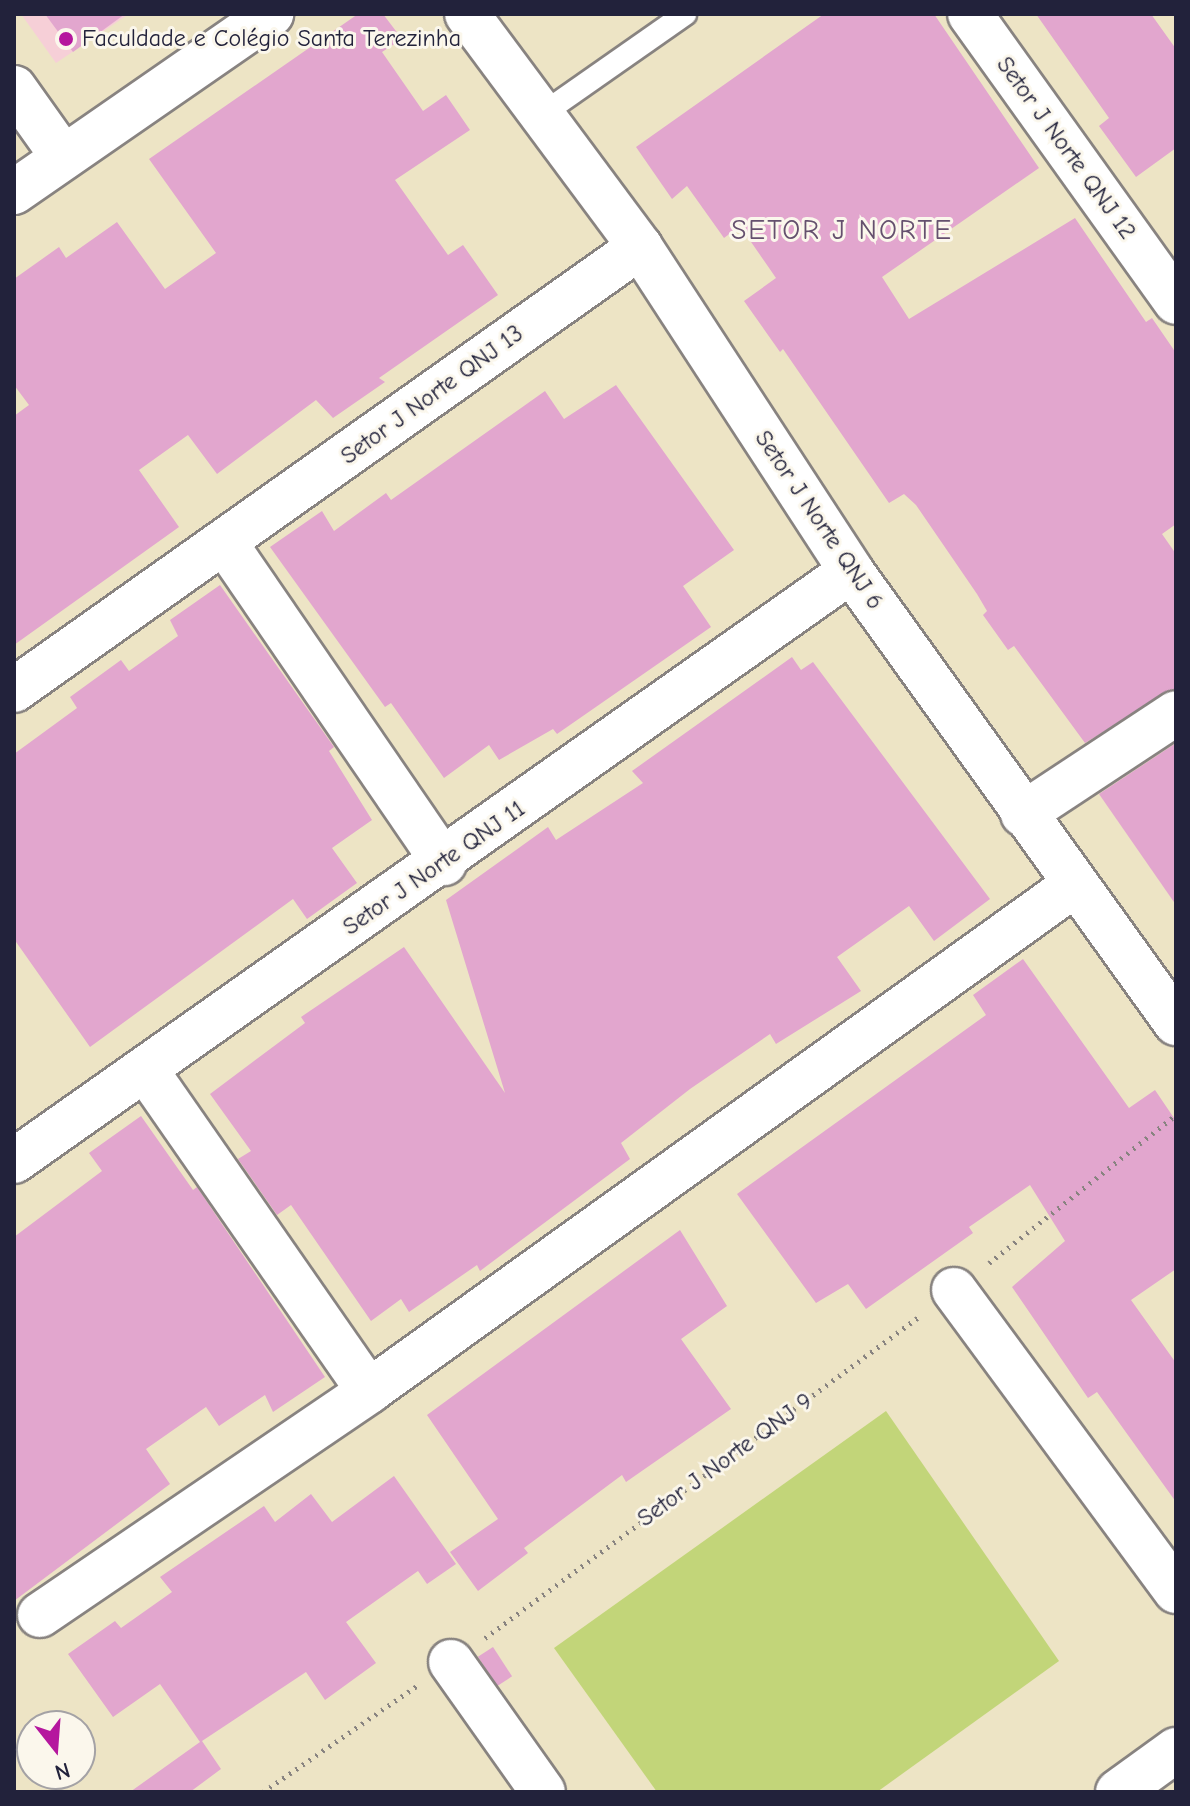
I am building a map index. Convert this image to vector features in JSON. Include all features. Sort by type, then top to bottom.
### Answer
[{"type":"street","points":[[14,192],[271,14]]},
{"type":"street","name":"Setor J Norte QNJ 6","points":[[467,14],[640,247],[851,571],[1176,1023]]},
{"type":"street","name":"Setor J Norte QNJ 12","points":[[970,14],[1171,285]]},
{"type":"street","points":[[14,88],[63,157]]},
{"type":"street","name":"Setor J Norte QNJ 13","points":[[14,690],[640,247]]},
{"type":"street","points":[[225,543],[444,863]]},
{"type":"street","name":"Setor J Norte QNJ 11","points":[[14,1161],[444,863],[851,571]]},
{"type":"street","points":[[1023,814],[1176,713]]},
{"type":"street","points":[[40,1615],[369,1391],[1074,885]]},
{"type":"street","points":[[145,1069],[369,1391]]},
{"type":"street","points":[[954,1290],[1176,1591]]},
{"type":"street","points":[[451,1662],[543,1792]]},
{"type":"street","points":[[1118,1792],[1176,1750]]},
{"type":"lane","points":[[541,115],[685,14]]},
{"type":"path","name":"Setor J Norte QNJ 9","points":[[263,1792],[451,1662],[954,1290],[1176,1115]]},
{"type":"shaded area","name":"Faculdade e Colégio Santa Terezinha","points":[[21,14],[129,14],[56,63]]},
{"type":"green space","points":[[886,1411],[1059,1661],[877,1792],[657,1792],[554,1648]]},
{"type":"building","points":[[45,14],[125,14],[73,52]]},
{"type":"building","points":[[358,14],[383,14],[402,39],[382,52],[423,111],[446,95],[470,130],[395,180],[448,255],[463,245],[498,295],[379,378],[385,382],[333,418],[316,400],[217,474],[188,435],[139,470],[179,527],[14,645],[14,416],[29,405],[14,385],[14,279],[59,247],[66,258],[117,222],[165,289],[216,253],[149,159]]},
{"type":"building","points":[[824,14],[934,14],[1039,168],[882,277],[909,319],[1075,218],[1146,322],[1152,318],[1176,353],[1176,524],[1162,534],[1176,554],[1176,688],[1085,743],[1014,646],[1008,650],[983,615],[987,611],[977,594],[916,505],[904,494],[889,503],[783,349],[780,352],[744,301],[776,278],[740,226],[724,238],[687,186],[672,199],[636,147]]},
{"type":"building","points":[[1036,14],[1151,14],[1176,49],[1176,148],[1136,177],[1099,126],[1109,118]]},
{"type":"building","points":[[616,385],[734,550],[683,586],[711,627],[557,734],[553,729],[499,760],[489,745],[444,778],[391,703],[385,707],[270,547],[322,511],[334,531],[386,493],[391,500],[545,391],[564,419]]},
{"type":"building","points":[[220,585],[334,747],[329,751],[372,820],[332,848],[357,883],[307,919],[293,899],[90,1047],[14,939],[14,754],[77,708],[70,697],[121,660],[129,671],[178,636],[170,620]]},
{"type":"building","points":[[792,657],[801,670],[813,662],[990,899],[934,941],[909,906],[837,957],[861,991],[776,1044],[770,1034],[690,1089],[621,1143],[630,1159],[480,1271],[477,1265],[409,1312],[401,1299],[371,1321],[291,1205],[277,1215],[238,1159],[251,1151],[210,1094],[305,1023],[301,1017],[404,947],[505,1093],[446,900],[548,827],[556,840],[643,783],[632,771]]},
{"type":"building","points":[[1176,743],[1176,905],[1099,794]]},
{"type":"building","points":[[1023,959],[1129,1108],[1155,1090],[1176,1121],[1176,1269],[1131,1300],[1176,1363],[1176,1502],[1097,1392],[1088,1398],[1012,1287],[1065,1241],[1030,1185],[969,1227],[973,1233],[866,1309],[848,1284],[816,1303],[737,1194],[986,1015],[973,995]]},
{"type":"building","points":[[141,1116],[193,1190],[197,1187],[325,1377],[273,1412],[265,1395],[219,1426],[206,1407],[146,1449],[170,1484],[14,1601],[14,1237],[102,1171],[89,1153]]},
{"type":"building","points":[[680,1230],[727,1306],[681,1339],[731,1409],[626,1482],[622,1475],[524,1548],[528,1553],[478,1591],[450,1552],[498,1519],[427,1415]]},
{"type":"building","points":[[394,1476],[456,1564],[427,1584],[418,1571],[346,1622],[376,1663],[325,1700],[306,1672],[202,1741],[221,1769],[190,1792],[130,1792],[200,1742],[160,1684],[113,1717],[68,1654],[115,1621],[121,1628],[172,1592],[160,1577],[264,1506],[275,1522],[311,1494],[332,1522]]},
{"type":"building","points":[[493,1647],[512,1676],[497,1686],[478,1657]]},
{"type":"place","name":"Faculdade e Colégio Santa Terezinha","points":[[66,39]]},
{"type":"district","name":"SETOR J NORTE","points":[[842,230]]}]
